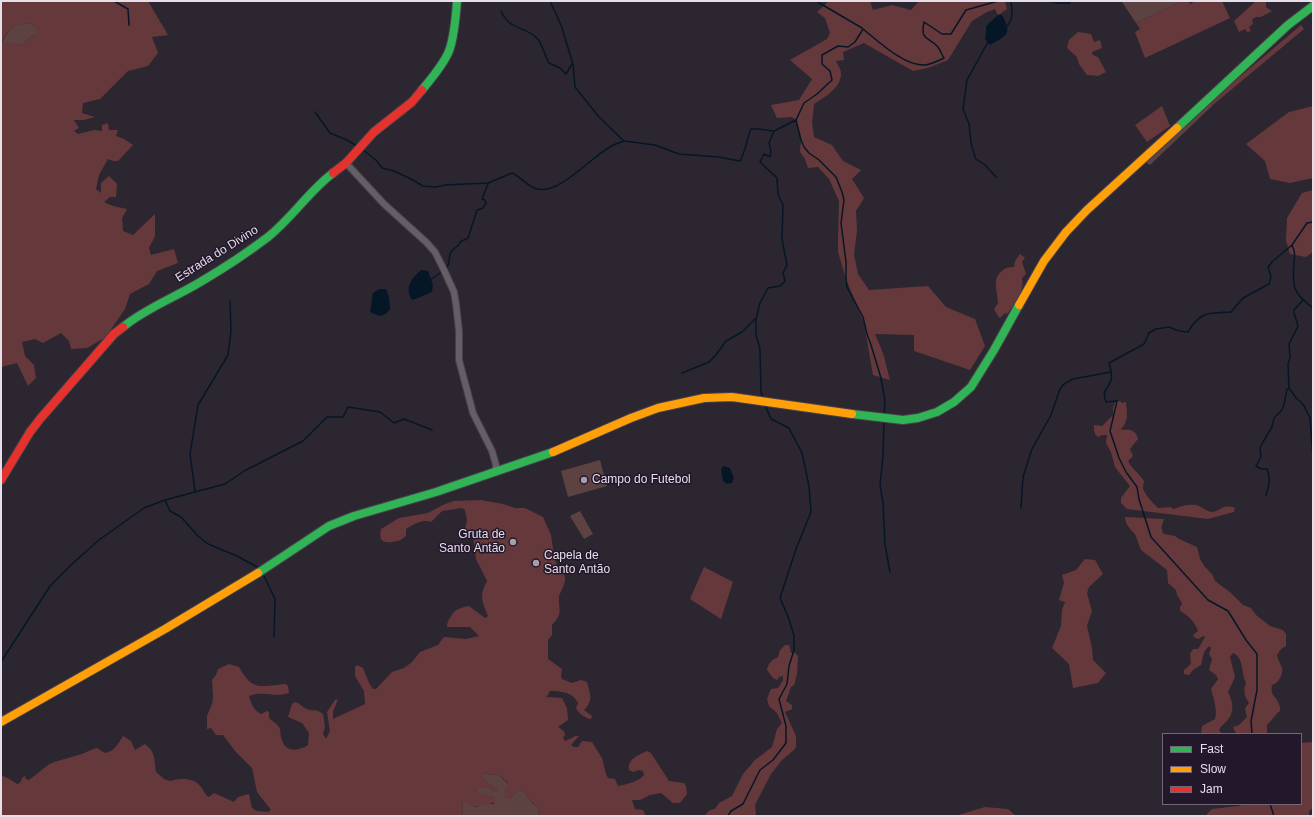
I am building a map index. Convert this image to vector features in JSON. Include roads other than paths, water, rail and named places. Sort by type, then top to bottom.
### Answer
[{"type":"main road","name":"Estrada do Divino","points":[[1,480],[30,432],[40,419],[114,334],[125,324],[202,281],[260,242],[294,212],[324,180],[346,163],[374,132],[412,102],[434,75],[449,51],[456,19],[457,1]]},
{"type":"main road","points":[[1,722],[165,630],[248,579],[329,526],[354,516],[436,492],[554,452],[631,418],[658,408],[704,398],[732,396],[903,420],[918,418],[936,412],[954,402],[971,387],[983,370],[1044,261],[1066,232],[1087,210],[1288,25],[1313,6]]},
{"type":"street","points":[[346,163],[384,204],[426,242],[435,252],[444,270],[454,292],[459,331],[459,360],[473,413],[492,451],[496,465],[495,473]]},
{"type":"water","points":[[998,15],[1002,15],[1007,26],[1007,30],[1001,39],[990,45],[985,39],[986,26]]},
{"type":"water","points":[[421,270],[428,271],[433,285],[432,292],[412,300],[409,291],[410,283]]},
{"type":"water","points":[[379,289],[386,289],[389,297],[390,309],[386,314],[379,316],[370,312],[373,293]]},
{"type":"water","points":[[723,466],[730,468],[734,478],[732,483],[727,484],[723,481],[721,469]]},
{"type":"waterway","points":[[114,1],[128,9],[129,25]]},
{"type":"waterway","points":[[550,1],[561,25],[573,64],[575,87],[599,117],[624,141],[655,145],[679,154],[718,157],[740,161],[751,129],[773,131]]},
{"type":"waterway","points":[[816,1],[862,28]]},
{"type":"waterway","points":[[763,397],[761,392],[760,349],[756,335],[756,319],[760,303],[768,288],[780,286],[785,281],[783,273],[787,265],[782,239],[783,205],[778,194],[777,178],[760,162],[764,154],[770,157],[771,151],[769,143],[774,131],[796,120],[804,103],[817,94],[832,80],[830,71],[822,64],[822,55],[838,46],[848,47],[855,42],[863,29],[892,52],[908,61],[924,65],[934,63],[944,58],[938,47],[924,36],[924,22],[942,34],[951,34],[966,10],[998,1]]},
{"type":"waterway","points":[[1006,27],[1011,18],[1011,1]]},
{"type":"waterway","points":[[1048,1],[1058,3],[1070,3],[1070,1]]},
{"type":"waterway","points":[[501,11],[508,22],[527,31],[537,38],[549,63],[560,68],[566,74],[572,64]]},
{"type":"waterway","points":[[988,42],[967,80],[963,109],[969,124],[971,143],[975,157],[996,177]]},
{"type":"waterway","points":[[315,112],[330,133],[357,146]]},
{"type":"waterway","points":[[796,120],[804,147],[836,177],[842,192],[844,200],[841,223],[846,262],[847,287],[863,317],[881,378],[885,401],[884,415]]},
{"type":"waterway","points":[[362,149],[377,161],[382,168],[394,171],[423,186],[436,187],[445,185],[488,183],[512,173],[534,188],[546,189],[565,181],[602,152],[613,145],[624,141]]},
{"type":"waterway","points":[[446,269],[451,252],[459,245],[460,242],[468,238],[477,210],[483,208],[486,203],[485,200],[482,199],[488,184]]},
{"type":"waterway","points":[[1252,733],[1251,721],[1257,690],[1257,654],[1246,640],[1228,611],[1208,600],[1151,537],[1139,499],[1137,487],[1126,472],[1119,458],[1110,431],[1117,401],[1106,402],[1104,395],[1112,378],[1109,363],[1144,344],[1149,333],[1156,329],[1169,327],[1179,331],[1188,332],[1192,325],[1206,314],[1231,312],[1243,298],[1269,284],[1271,277],[1268,267],[1292,245],[1307,223],[1313,222]]},
{"type":"waterway","points":[[1292,245],[1294,250],[1293,278],[1295,289],[1301,298],[1313,308]]},
{"type":"waterway","points":[[430,280],[443,271]]},
{"type":"waterway","points":[[1303,300],[1294,310],[1298,326],[1289,344],[1289,388],[1304,406],[1310,418],[1313,458]]},
{"type":"waterway","points":[[195,491],[190,454],[198,405],[228,355],[231,331],[230,301]]},
{"type":"waterway","points":[[682,373],[709,362],[726,341],[742,332],[755,319]]},
{"type":"waterway","points":[[1021,508],[1023,477],[1032,449],[1051,415],[1060,389],[1064,384],[1073,379],[1111,372]]},
{"type":"waterway","points":[[1266,495],[1269,482],[1267,469],[1261,469],[1256,466],[1261,457],[1260,448],[1272,427],[1274,418],[1281,411],[1284,405],[1288,389]]},
{"type":"waterway","points":[[728,816],[731,811],[743,804],[760,770],[773,760],[786,743],[786,726],[779,699],[787,684],[789,666],[794,650],[794,636],[780,598],[796,549],[811,512],[809,486],[802,453],[789,428],[771,419],[765,405]]},
{"type":"waterway","points":[[1,662],[50,586],[99,540],[144,508],[165,500],[225,484],[246,470],[303,441],[327,417],[343,417],[348,407],[380,412],[394,423],[404,419],[432,430]]},
{"type":"waterway","points":[[884,421],[880,485],[883,503],[885,545],[890,572]]},
{"type":"waterway","points":[[165,500],[170,511],[181,517],[198,536],[208,544],[237,556],[259,568]]},
{"type":"waterway","points":[[262,572],[275,599],[274,637]]},
{"type":"waterway","points":[[1270,805],[1274,816]]},
{"type":"place","name":"Campo do Futebol","points":[[584,480]]},
{"type":"place","name":"Gruta de Santo Antão","points":[[513,542]]},
{"type":"place","name":"Capela de Santo Antão","points":[[536,563]]}]
